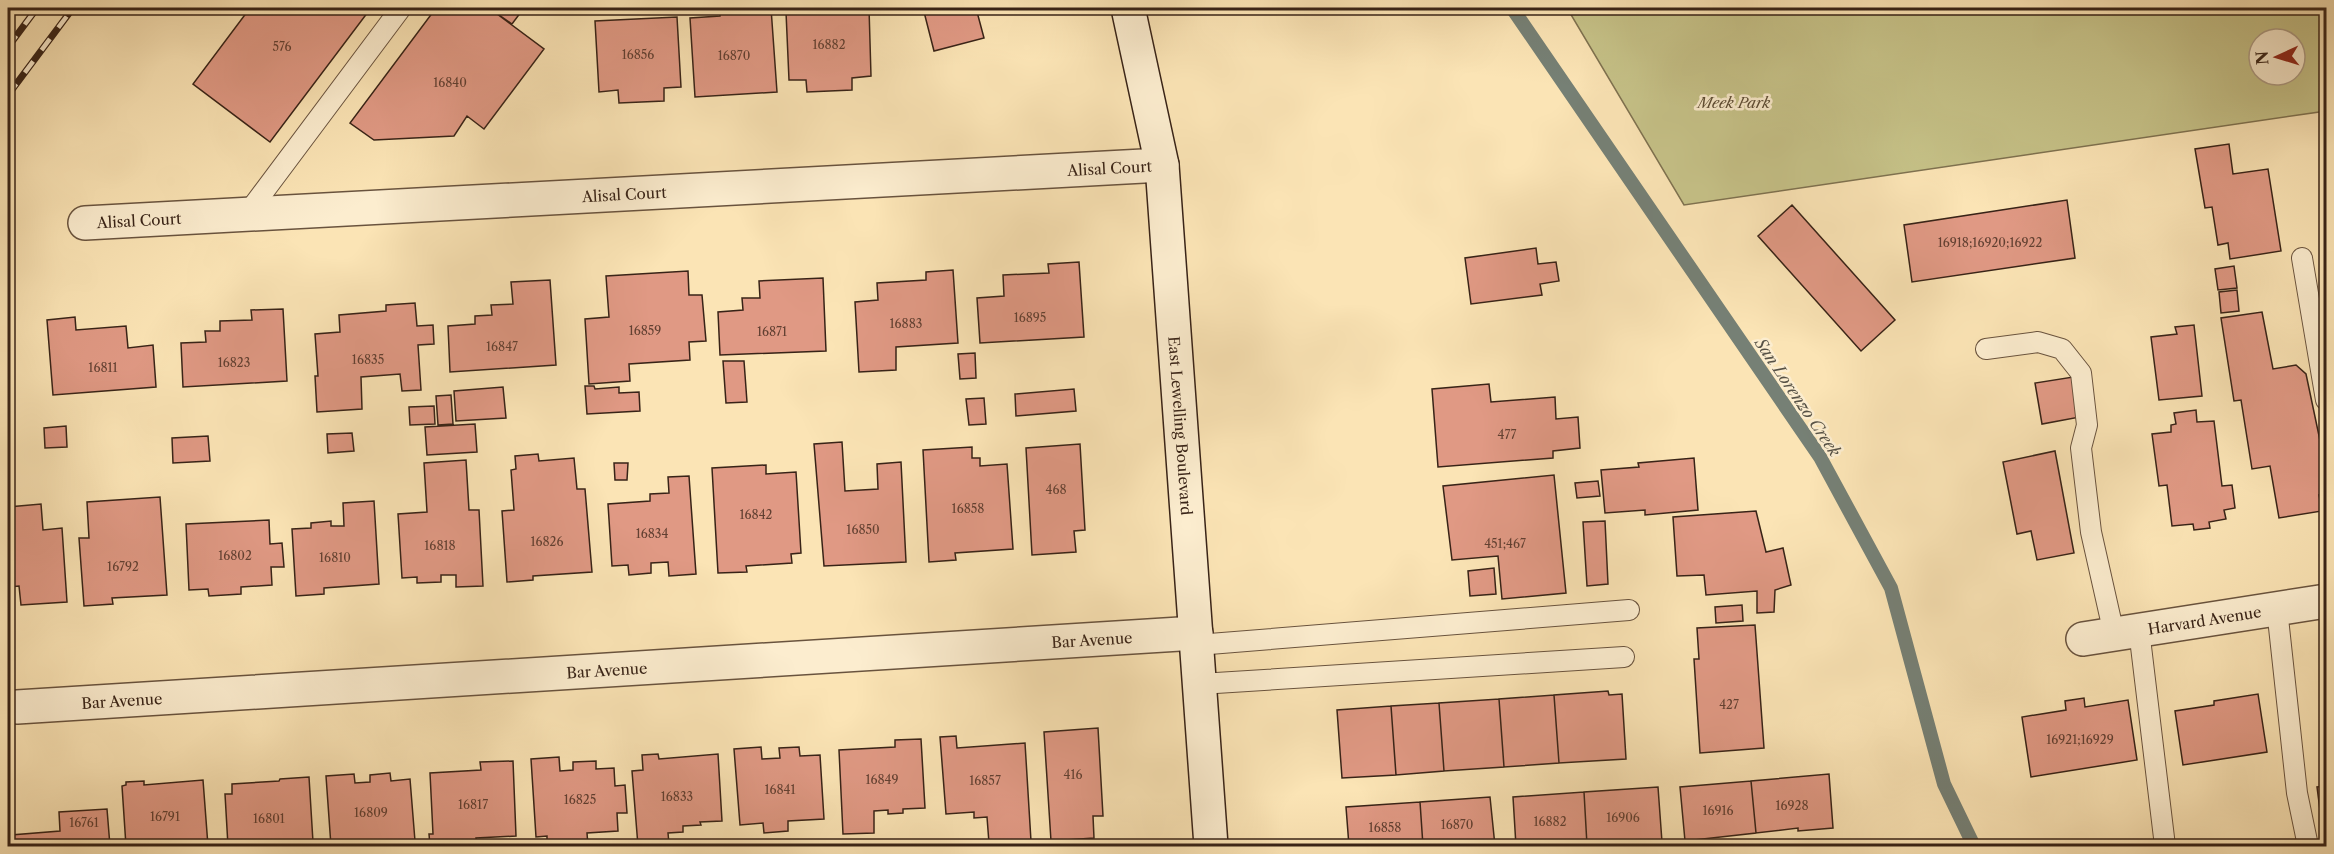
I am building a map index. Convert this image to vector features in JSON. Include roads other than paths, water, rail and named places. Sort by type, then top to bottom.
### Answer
[{"type":"street","name":"East Lewelling Boulevard","points":[[1128,8],[1162,165],[1211,846]]},
{"type":"street","name":"Alisal Court","points":[[85,223],[1162,165]]},
{"type":"street","name":"Harvard Avenue","points":[[2112,634],[2326,601]]},
{"type":"street","name":"Bar Avenue","points":[[17,707],[1196,639]]},
{"type":"lane","points":[[248,214],[401,8]]},
{"type":"lane","points":[[2302,258],[2326,400]]},
{"type":"lane","points":[[1986,350],[2038,342],[2062,349],[2081,373],[2087,425],[2081,448],[2091,532],[2112,634],[2165,846]]},
{"type":"lane","points":[[2277,609],[2297,793],[2308,846]]},
{"type":"lane","points":[[1196,639],[1629,610]]},
{"type":"lane","points":[[1200,684],[1624,657]]},
{"type":"waterway","name":"San Lorenzo Creek","points":[[1512,8],[1820,457],[1891,588],[1944,784],[1974,846]]},
{"type":"railway","points":[[8,47],[37,8]]},
{"type":"railway","points":[[8,95],[73,8]]},
{"type":"park label","name":"Meek Park","points":[[1734,102]]}]
